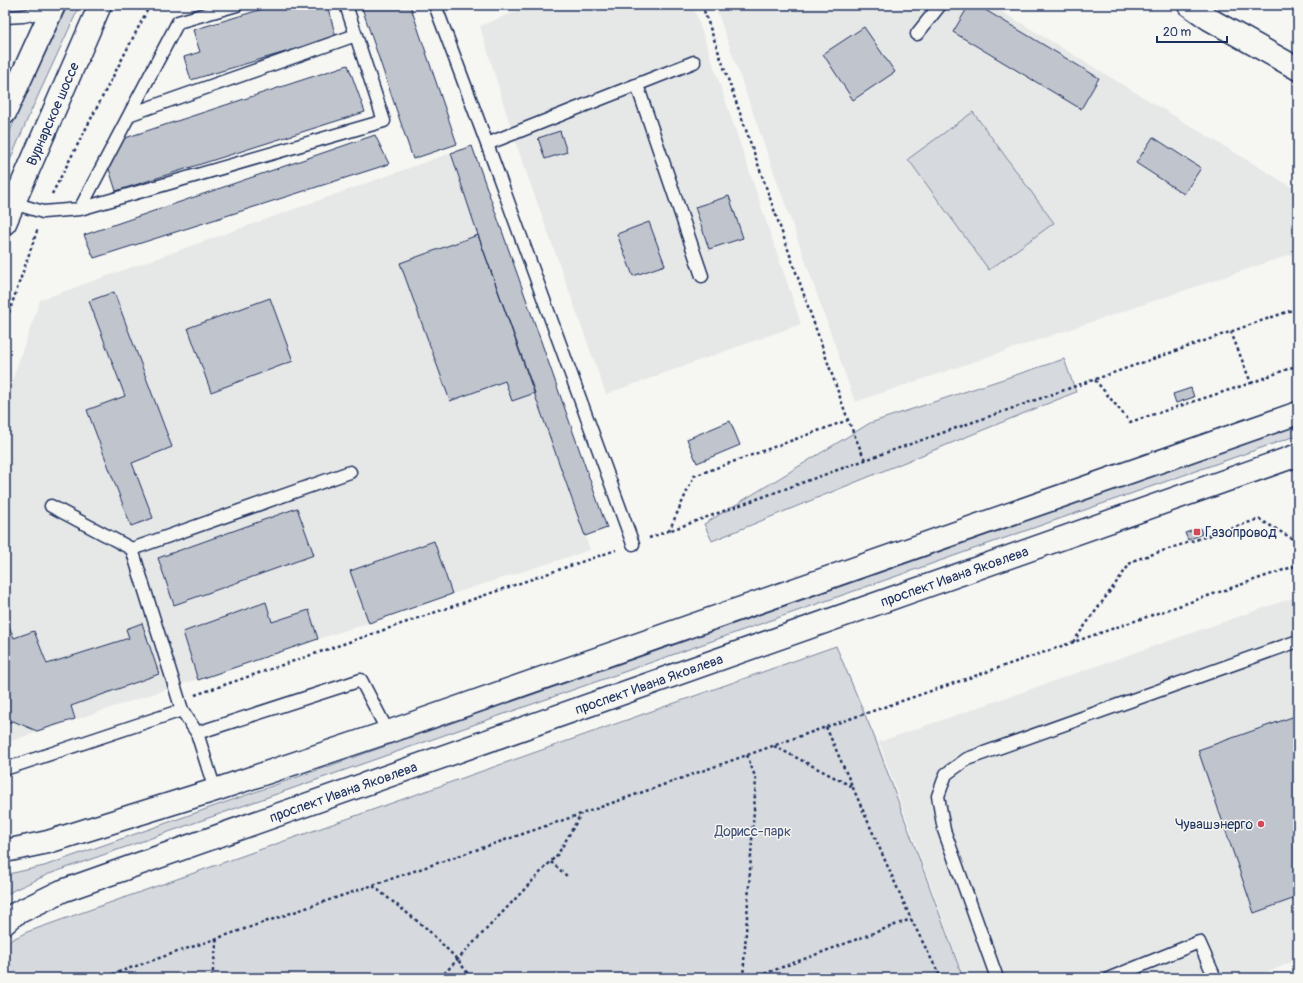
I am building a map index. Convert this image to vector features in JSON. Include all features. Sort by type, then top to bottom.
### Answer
[{"type":"main road","name":"Вурнарское шоссе","points":[[5,223],[100,5]]},
{"type":"main road","points":[[1189,5],[1209,19],[1298,68]]},
{"type":"main road","points":[[5,113],[53,7]]},
{"type":"main road","points":[[5,851],[48,842],[215,790],[388,732],[1298,412]]},
{"type":"main road","name":"проспект Ивана Яковлева","points":[[5,923],[15,914],[62,891],[1298,455]]},
{"type":"lane","points":[[80,209],[178,22],[237,5]]},
{"type":"lane","points":[[13,203],[43,212],[80,209],[384,122],[346,5]]},
{"type":"lane","points":[[434,5],[487,144],[633,544]]},
{"type":"lane","points":[[917,34],[940,5]]},
{"type":"lane","points":[[5,17],[23,16],[53,7]]},
{"type":"lane","points":[[131,114],[356,35]]},
{"type":"lane","points":[[487,144],[694,62]]},
{"type":"lane","points":[[636,85],[702,276]]},
{"type":"lane","points":[[132,549],[350,472]]},
{"type":"lane","points":[[51,506],[132,549],[182,710],[197,732],[215,790]]},
{"type":"lane","points":[[998,978],[944,830],[938,796],[946,774],[967,759],[1298,641]]},
{"type":"lane","points":[[197,732],[360,680],[388,732]]},
{"type":"lane","points":[[5,769],[182,710]]},
{"type":"lane","points":[[1110,978],[1199,942],[1215,978]]},
{"type":"path","points":[[5,324],[43,212],[150,5]]},
{"type":"path","points":[[702,5],[848,420],[865,460]]},
{"type":"path","points":[[182,710],[195,696],[633,544],[865,460],[1298,308]]},
{"type":"path","points":[[1231,332],[1251,383]]},
{"type":"path","points":[[1095,380],[1130,422],[1251,383],[1298,365]]},
{"type":"path","points":[[669,531],[694,476],[848,420]]},
{"type":"path","points":[[1072,642],[1132,561],[1258,519],[1298,542]]},
{"type":"path","points":[[101,978],[581,814],[826,727],[1298,565]]},
{"type":"path","points":[[826,727],[911,919],[941,978]]},
{"type":"path","points":[[774,746],[853,788]]},
{"type":"path","points":[[743,978],[756,779],[747,755]]},
{"type":"path","points":[[440,978],[558,854],[581,814]]},
{"type":"path","points":[[551,862],[568,877]]},
{"type":"path","points":[[373,885],[426,928],[458,960],[471,978]]},
{"type":"path","points":[[753,978],[911,919]]},
{"type":"path","points":[[212,978],[217,938]]},
{"type":"shaded area","points":[[532,5],[693,5],[801,324],[606,394],[513,135],[480,26]]},
{"type":"shaded area","points":[[715,5],[991,5],[1298,191],[1298,237],[1295,253],[855,402]]},
{"type":"shaded area","points":[[451,153],[478,235],[590,550],[452,594],[369,623],[5,743],[5,401],[40,300]]},
{"type":"shaded area","points":[[1298,596],[1298,959],[1255,978],[964,978],[879,742]]},
{"type":"green space","points":[[68,5],[80,5],[31,111],[5,172],[5,143],[21,105]]},
{"type":"green space","points":[[973,112],[1054,223],[989,270],[908,159]]},
{"type":"green space","points":[[1064,359],[1076,392],[712,541],[704,524],[870,423]]},
{"type":"green space","points":[[1298,426],[1298,435],[49,874],[14,890],[5,896],[5,874],[44,866]]},
{"type":"green space","name":"Дорисс-парк","points":[[836,646],[876,741],[963,978],[5,978],[5,943],[27,932]]},
{"type":"building","points":[[276,5],[327,5],[336,37],[191,80],[184,57],[200,52],[193,30]]},
{"type":"building","points":[[361,5],[410,5],[457,144],[413,159]]},
{"type":"building","points":[[969,5],[977,5],[1099,78],[1081,109],[953,32]]},
{"type":"building","points":[[864,27],[895,72],[853,100],[823,54]]},
{"type":"building","points":[[348,65],[365,112],[116,191],[109,169],[122,139]]},
{"type":"building","points":[[560,131],[567,152],[545,159],[538,138]]},
{"type":"building","points":[[375,135],[389,164],[94,258],[84,235]]},
{"type":"building","points":[[1153,137],[1201,168],[1184,194],[1136,163]]},
{"type":"building","points":[[472,146],[607,528],[585,536],[478,235],[451,153]]},
{"type":"building","points":[[729,196],[743,238],[709,249],[695,207]]},
{"type":"building","points":[[649,222],[665,265],[633,276],[617,234]]},
{"type":"building","points":[[478,235],[535,393],[512,401],[505,381],[450,401],[400,263]]},
{"type":"building","points":[[114,292],[172,447],[132,463],[153,518],[131,526],[87,410],[125,396],[89,301]]},
{"type":"building","points":[[270,298],[293,361],[211,392],[188,328]]},
{"type":"building","points":[[1191,388],[1194,397],[1176,403],[1173,394]]},
{"type":"building","points":[[730,421],[740,445],[697,463],[687,439]]},
{"type":"building","points":[[297,508],[314,555],[174,605],[158,558]]},
{"type":"building","points":[[1200,528],[1202,534],[1188,540],[1185,533]]},
{"type":"building","points":[[434,541],[452,594],[369,623],[350,571]]},
{"type":"building","points":[[266,602],[272,622],[309,610],[318,639],[198,680],[183,632]]},
{"type":"building","points":[[6,619],[14,638],[34,631],[47,664],[129,638],[126,629],[142,623],[159,674],[71,706],[75,719],[37,731],[13,721],[5,724]]},
{"type":"building","name":"Чувашэнерго","points":[[1298,715],[1298,897],[1254,913],[1198,750]]},
{"type":"place","name":"Газопровод","points":[[1197,532]]},
{"type":"place","name":"Чувашэнерго","points":[[1261,824]]}]
